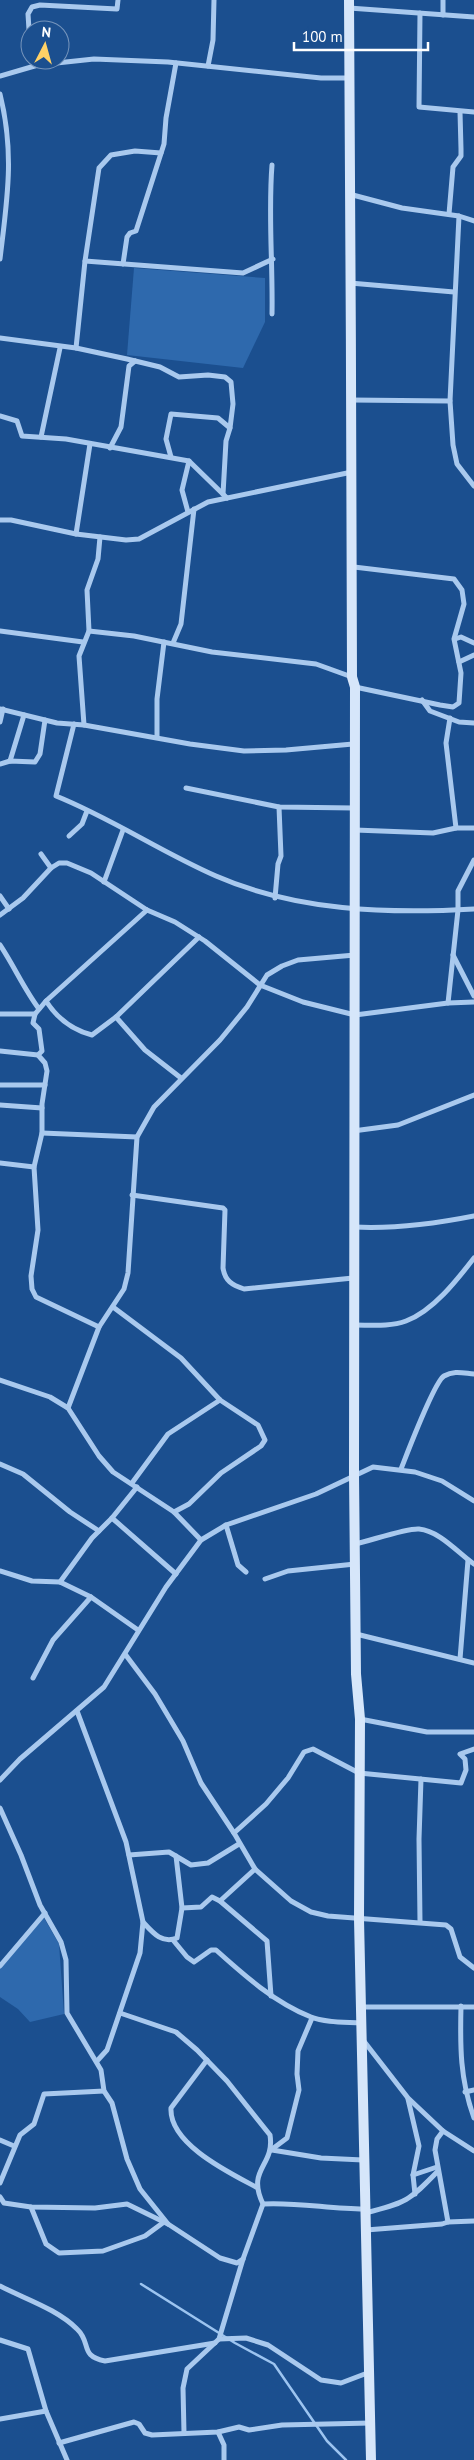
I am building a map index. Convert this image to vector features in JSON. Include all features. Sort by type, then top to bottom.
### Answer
[{"type":"main road","points":[[349,4],[351,78],[349,194],[354,567],[354,1474],[356,1634],[360,1719],[360,2007],[371,2460]]},
{"type":"street","points":[[28,20],[28,14],[32,7],[40,5],[117,9],[118,0]]},
{"type":"street","points":[[208,66],[213,40],[214,0]]},
{"type":"street","points":[[443,0],[443,15]]},
{"type":"street","points":[[349,4],[420,14],[474,17]]},
{"type":"street","points":[[420,14],[419,107],[474,112]]},
{"type":"street","points":[[70,60],[94,59],[176,63],[321,78],[351,78]]},
{"type":"street","points":[[123,264],[127,237],[130,233],[136,231],[161,153],[176,63]]},
{"type":"street","points":[[0,76],[21,70]]},
{"type":"street","points":[[0,94],[8,126],[9,178],[0,259]]},
{"type":"street","points":[[449,214],[453,166],[461,156],[460,112]]},
{"type":"street","points":[[76,348],[85,261],[98,168],[111,155],[135,151],[161,153]]},
{"type":"street","points":[[272,165],[269,201],[273,259],[272,314]]},
{"type":"street","points":[[349,194],[402,208],[449,214],[474,221]]},
{"type":"street","points":[[459,216],[450,401],[452,444],[456,464],[474,486]]},
{"type":"street","points":[[85,261],[243,273],[273,259]]},
{"type":"street","points":[[350,283],[454,292]]},
{"type":"street","points":[[0,338],[60,348],[76,348],[160,367],[179,377],[194,374],[225,377],[231,382],[233,404],[230,428],[226,441],[225,496]]},
{"type":"street","points":[[41,437],[60,348]]},
{"type":"street","points":[[110,448],[121,427],[129,366],[135,361]]},
{"type":"street","points":[[351,400],[395,402],[450,401]]},
{"type":"street","points":[[172,457],[166,439],[170,414],[218,418],[230,428]]},
{"type":"street","points":[[0,416],[17,421],[22,436],[90,444],[189,461],[225,496]]},
{"type":"street","points":[[76,534],[90,444]]},
{"type":"street","points":[[188,512],[182,490],[189,461]]},
{"type":"street","points":[[0,520],[11,520],[76,534],[139,539],[208,502],[225,496],[353,472]]},
{"type":"street","points":[[173,643],[181,624],[194,509]]},
{"type":"street","points":[[84,725],[80,656],[83,642],[89,631],[87,590],[98,559],[100,537]]},
{"type":"street","points":[[89,631],[134,636],[212,652],[316,664],[353,682],[406,698],[453,707],[459,703],[461,673],[454,639],[464,604],[462,590],[454,578],[354,567]]},
{"type":"street","points":[[0,631],[83,642]]},
{"type":"street","points":[[454,639],[461,637],[474,643]]},
{"type":"street","points":[[157,738],[158,699],[164,642]]},
{"type":"street","points":[[459,662],[474,655]]},
{"type":"street","points":[[422,700],[430,711],[459,722],[474,723]]},
{"type":"street","points":[[0,722],[1,709],[45,720],[244,751],[286,750],[353,744]]},
{"type":"street","points":[[10,761],[24,715]]},
{"type":"street","points":[[450,718],[446,743],[456,828]]},
{"type":"street","points":[[0,764],[10,761],[35,762],[40,754],[45,720]]},
{"type":"street","points":[[74,724],[56,796],[217,877],[275,898],[354,909],[474,909]]},
{"type":"street","points":[[186,788],[279,807],[354,808]]},
{"type":"street","points":[[275,898],[278,864],[281,856],[279,807]]},
{"type":"street","points":[[69,836],[82,824],[87,811]]},
{"type":"street","points":[[354,830],[433,833],[456,828],[474,828]]},
{"type":"street","points":[[104,882],[123,830]]},
{"type":"street","points":[[41,854],[51,868]]},
{"type":"street","points":[[448,1003],[458,910],[458,891],[474,860]]},
{"type":"street","points":[[0,915],[23,898],[51,868],[59,863],[76,865],[147,910],[175,922],[199,937],[260,985],[303,1002],[355,1015],[448,1003],[474,1002]]},
{"type":"street","points":[[0,896],[9,909]]},
{"type":"street","points":[[38,1055],[42,1051],[39,1029],[33,1023],[34,1014],[147,910]]},
{"type":"street","points":[[46,1001],[53,1012],[77,1031],[92,1035],[116,1017],[199,937]]},
{"type":"street","points":[[0,944],[14,965],[24,990],[39,1009]]},
{"type":"street","points":[[68,1408],[99,1327],[124,1289],[128,1272],[137,1137],[154,1107],[220,1040],[247,1007],[266,975],[298,960],[355,955]]},
{"type":"street","points":[[452,955],[474,996]]},
{"type":"street","points":[[0,1014],[34,1014]]},
{"type":"street","points":[[116,1017],[145,1050],[181,1078]]},
{"type":"street","points":[[0,1051],[38,1055],[45,1062],[42,1133],[34,1167],[38,1230],[31,1276],[32,1289],[36,1297],[99,1327]]},
{"type":"street","points":[[0,1084],[45,1085]]},
{"type":"street","points":[[353,1131],[398,1125],[474,1095]]},
{"type":"street","points":[[0,1105],[42,1108]]},
{"type":"street","points":[[42,1133],[137,1137]]},
{"type":"street","points":[[0,1163],[34,1167]]},
{"type":"street","points":[[132,1195],[223,1208],[225,1210],[224,1277],[232,1285],[244,1289],[353,1278]]},
{"type":"street","points":[[354,1227],[380,1228],[428,1225],[474,1216]]},
{"type":"street","points":[[355,1325],[380,1325],[406,1321],[434,1302],[474,1258]]},
{"type":"street","points":[[113,1306],[180,1358],[220,1400],[258,1425],[265,1440],[261,1446],[221,1472],[189,1504],[174,1512]]},
{"type":"street","points":[[401,1470],[430,1398],[442,1377],[452,1372],[474,1374]]},
{"type":"street","points":[[1,1382],[50,1397],[68,1408],[99,1456],[113,1472],[174,1512],[201,1540]]},
{"type":"street","points":[[132,1483],[168,1434],[220,1400]]},
{"type":"street","points":[[0,1464],[23,1474],[70,1512],[99,1531]]},
{"type":"street","points":[[0,1780],[20,1759],[104,1687],[138,1630],[201,1540],[226,1525],[316,1494],[354,1474],[373,1467],[401,1470],[442,1481],[474,1501]]},
{"type":"street","points":[[60,1582],[99,1531],[137,1487]]},
{"type":"street","points":[[112,1518],[176,1574]]},
{"type":"street","points":[[226,1525],[238,1565],[246,1572]]},
{"type":"street","points":[[355,1544],[418,1529],[428,1532],[453,1547],[474,1564]]},
{"type":"street","points":[[460,1659],[468,1560]]},
{"type":"street","points":[[265,1580],[288,1571],[356,1564]]},
{"type":"street","points":[[0,1571],[32,1581],[60,1582],[91,1598],[138,1630]]},
{"type":"street","points":[[33,1678],[53,1640],[91,1598]]},
{"type":"street","points":[[356,1634],[474,1663]]},
{"type":"street","points":[[124,1654],[155,1694],[183,1741],[201,1784],[234,1833],[255,1869],[290,1901],[311,1912],[328,1916],[446,1924],[451,1929],[460,1957],[474,1968]]},
{"type":"street","points":[[77,1711],[108,1789],[129,1855],[143,1922],[140,1953],[107,2050],[98,2062]]},
{"type":"street","points":[[360,1719],[427,1732],[474,1732]]},
{"type":"street","points":[[234,1833],[266,1804],[288,1778],[304,1752],[313,1749],[359,1773],[461,1783],[466,1770],[466,1760],[460,1754],[474,1749]]},
{"type":"street","points":[[420,1922],[419,1839],[421,1779]]},
{"type":"street","points":[[0,1808],[44,1914],[61,1942],[66,1960],[67,2013],[98,2062],[104,2091],[112,2103],[127,2159],[140,2189],[166,2223]]},
{"type":"street","points":[[129,1855],[163,1852],[176,1856],[191,1865],[208,1862],[239,1844]]},
{"type":"street","points":[[143,1922],[164,1940],[173,1940],[178,1935],[182,1908],[176,1856]]},
{"type":"street","points":[[220,1900],[255,1869]]},
{"type":"street","points":[[182,1908],[201,1907],[212,1897],[220,1900],[268,1941],[271,1996]]},
{"type":"street","points":[[0,1966],[44,1914]]},
{"type":"street","points":[[173,1940],[187,1957],[194,1962],[211,1950],[216,1950],[271,1996],[312,2018],[361,2023]]},
{"type":"street","points":[[461,2006],[462,2072],[465,2092],[474,2118]]},
{"type":"street","points":[[360,2007],[474,2007]]},
{"type":"street","points":[[120,2013],[176,2032],[207,2060],[270,2135],[271,2150]]},
{"type":"street","points":[[184,2433],[183,2388],[186,2369],[217,2341],[263,2204],[256,2187],[258,2176],[271,2150],[287,2138],[299,2090],[297,2074],[298,2051],[312,2018]]},
{"type":"street","points":[[361,2037],[408,2098],[443,2131],[474,2151]]},
{"type":"street","points":[[207,2060],[172,2108],[171,2115],[177,2129],[210,2163],[256,2187]]},
{"type":"street","points":[[465,2092],[474,2090]]},
{"type":"street","points":[[0,2183],[20,2135],[34,2124],[44,2094],[104,2091]]},
{"type":"street","points":[[408,2098],[419,2146],[414,2175],[415,2194]]},
{"type":"street","points":[[443,2131],[437,2139],[435,2150],[448,2222]]},
{"type":"street","points":[[0,2140],[14,2146]]},
{"type":"street","points":[[271,2150],[321,2158],[363,2160]]},
{"type":"street","points":[[414,2175],[438,2169]]},
{"type":"street","points":[[263,2204],[299,2204],[364,2211],[395,2206],[409,2200],[438,2169]]},
{"type":"street","points":[[0,2197],[4,2203],[31,2207],[95,2208],[127,2204],[166,2223],[220,2258],[237,2263],[243,2259]]},
{"type":"street","points":[[31,2207],[46,2244],[59,2253],[102,2250],[144,2236],[166,2223]]},
{"type":"street","points":[[365,2230],[474,2221]]},
{"type":"street","points":[[0,2286],[64,2318],[79,2330],[88,2353],[94,2359],[105,2361],[217,2341],[246,2338],[268,2345],[321,2380],[340,2383],[370,2372]]},
{"type":"street","points":[[0,2340],[28,2349],[46,2411],[67,2460]]},
{"type":"street","points":[[0,2419],[46,2411]]},
{"type":"street","points":[[59,2443],[134,2422],[139,2424],[145,2433],[152,2435],[218,2432],[239,2427],[249,2430],[289,2425],[371,2423]]},
{"type":"street","points":[[218,2432],[224,2445],[224,2460]]},
{"type":"shaded area","points":[[134,268],[265,278],[265,322],[243,368],[127,355]]},
{"type":"shaded area","points":[[44,1918],[59,1944],[64,2014],[30,2022],[18,2009],[0,1997],[0,1968]]},
{"type":"waterway","points":[[141,2284],[235,2343],[274,2364],[327,2441],[346,2460]]}]
